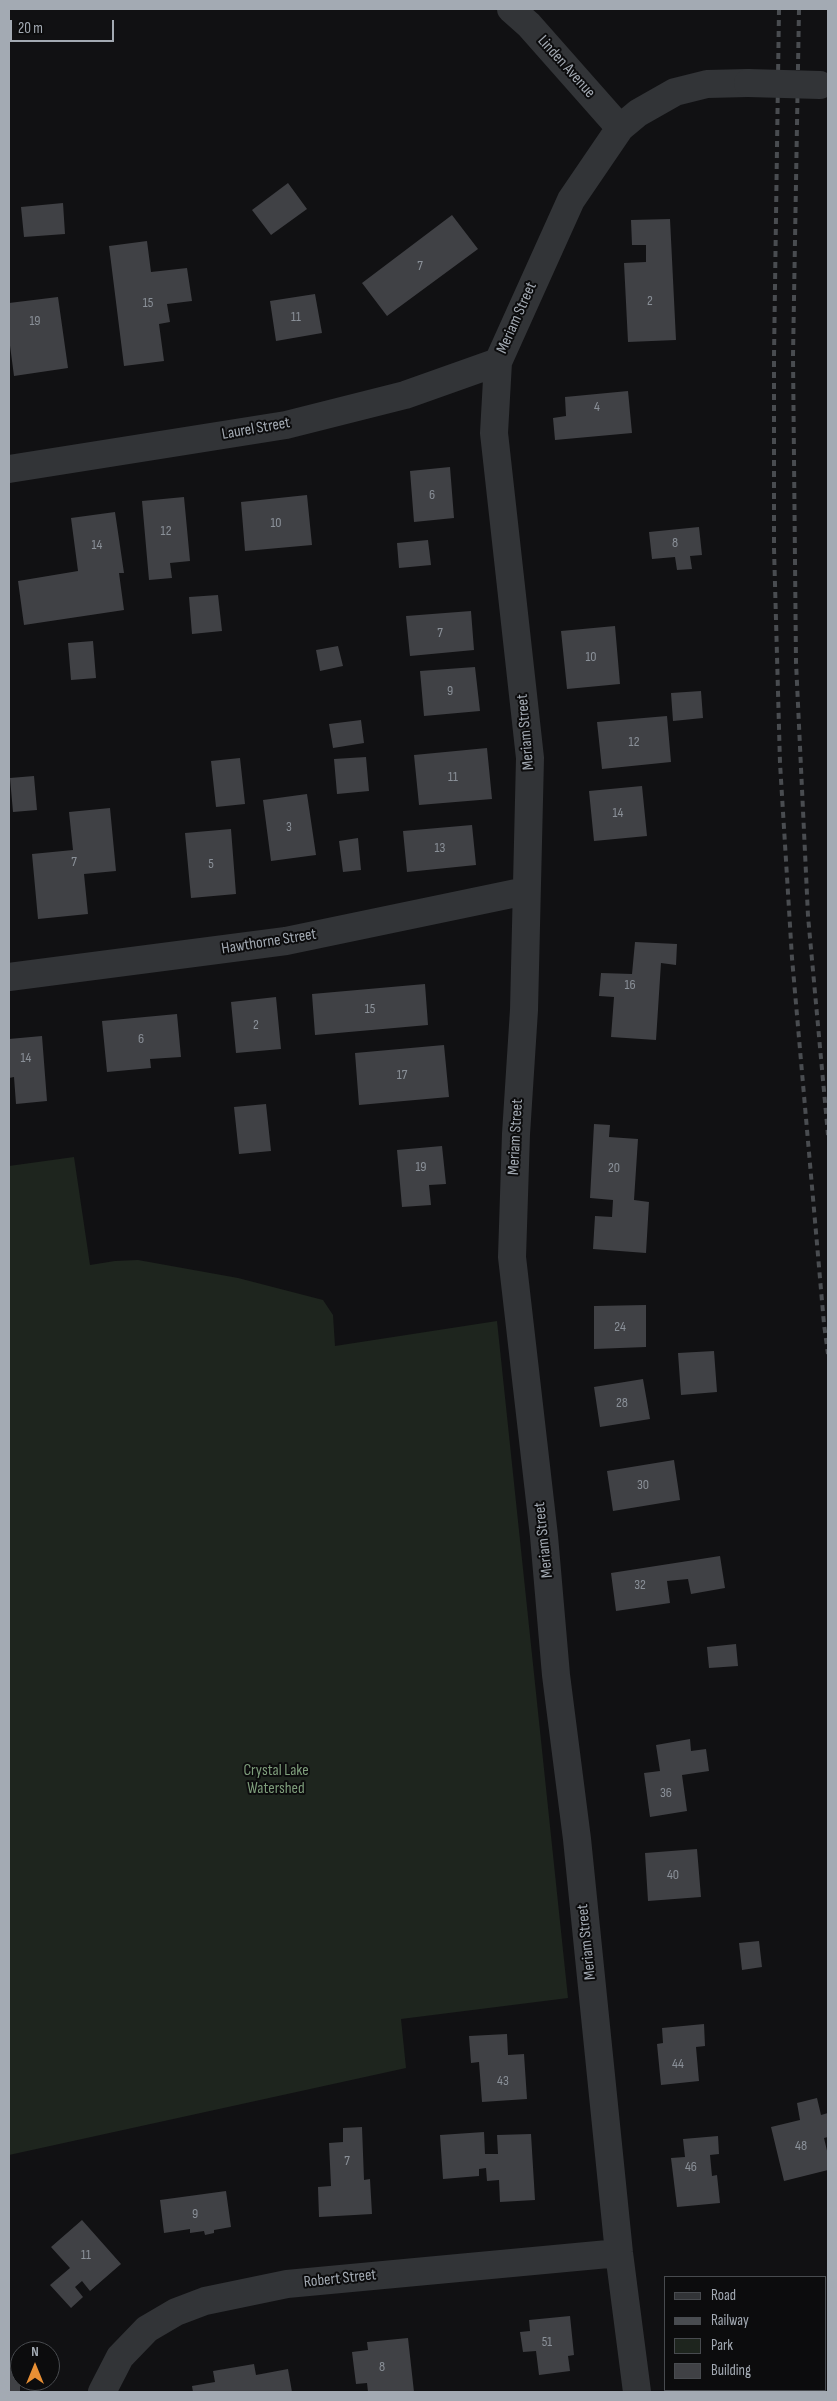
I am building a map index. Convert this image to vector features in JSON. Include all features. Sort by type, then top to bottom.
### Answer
[{"type":"street","name":"Linden Avenue","points":[[511,9],[529,25],[620,128]]},
{"type":"street","name":"Meriam Street","points":[[637,2392],[619,2253],[576,1839],[556,1675],[544,1536],[512,1258],[516,1134],[524,1010],[530,758],[494,433],[498,362],[571,200],[620,128],[638,113],[676,92],[708,84],[824,85]]},
{"type":"street","name":"Laurel Street","points":[[9,469],[286,425],[405,394],[498,362]]},
{"type":"street","name":"Hawthorne Street","points":[[9,977],[286,941],[526,891]]},
{"type":"street","name":"Robert Street","points":[[102,2392],[120,2357],[147,2329],[176,2312],[205,2301],[296,2283],[619,2253]]},
{"type":"green space","name":"Crystal Lake Watershed","points":[[74,1157],[90,1265],[138,1260],[238,1278],[323,1300],[333,1315],[335,1346],[497,1321],[568,1998],[401,2019],[406,2068],[9,2155],[9,1166]]},
{"type":"building","points":[[288,183],[307,209],[271,235],[252,210]]},
{"type":"building","points":[[63,203],[65,234],[24,237],[21,207]]},
{"type":"building","points":[[452,215],[478,249],[387,316],[362,283]]},
{"type":"building","points":[[670,219],[676,340],[628,342],[624,263],[646,262],[646,245],[632,245],[631,220]]},
{"type":"building","points":[[147,241],[151,272],[187,268],[192,301],[167,304],[170,322],[159,324],[164,361],[124,366],[109,246]]},
{"type":"building","points":[[315,294],[322,333],[276,341],[270,301]]},
{"type":"building","points":[[58,297],[68,368],[14,376],[9,338],[9,303]]},
{"type":"building","points":[[628,391],[632,433],[555,440],[553,418],[566,416],[565,397]]},
{"type":"building","points":[[450,467],[454,518],[414,522],[410,471]]},
{"type":"building","points":[[307,495],[312,545],[245,551],[241,502]]},
{"type":"building","points":[[184,497],[190,561],[170,563],[172,578],[149,580],[142,501]]},
{"type":"building","points":[[115,512],[124,573],[119,573],[124,610],[24,625],[18,581],[78,571],[71,518]]},
{"type":"building","points":[[699,527],[702,555],[690,556],[692,569],[677,570],[675,557],[652,559],[649,532]]},
{"type":"building","points":[[428,540],[431,565],[399,568],[397,543]]},
{"type":"building","points":[[218,595],[222,631],[192,634],[189,597]]},
{"type":"building","points":[[471,611],[474,650],[410,656],[406,616]]},
{"type":"building","points":[[615,626],[620,684],[567,689],[561,631]]},
{"type":"building","points":[[93,641],[96,678],[71,680],[68,643]]},
{"type":"building","points":[[338,646],[343,666],[320,671],[316,650]]},
{"type":"building","points":[[475,667],[480,711],[424,716],[420,671]]},
{"type":"building","points":[[701,691],[703,718],[673,721],[671,693]]},
{"type":"building","points":[[667,716],[671,762],[602,769],[597,722]]},
{"type":"building","points":[[361,720],[364,743],[333,748],[329,724]]},
{"type":"building","points":[[487,748],[492,799],[419,805],[414,755]]},
{"type":"building","points":[[366,757],[369,791],[337,794],[334,759]]},
{"type":"building","points":[[240,758],[245,804],[216,807],[211,761]]},
{"type":"building","points":[[34,776],[37,810],[13,812],[10,778]]},
{"type":"building","points":[[642,786],[647,836],[594,841],[589,791]]},
{"type":"building","points":[[307,794],[316,855],[271,861],[263,800]]},
{"type":"building","points":[[110,808],[116,871],[84,874],[88,914],[38,919],[32,854],[73,850],[69,812]]},
{"type":"building","points":[[472,825],[476,865],[407,872],[403,831]]},
{"type":"building","points":[[231,829],[236,894],[191,898],[185,833]]},
{"type":"building","points":[[358,838],[361,870],[343,872],[339,841]]},
{"type":"building","points":[[635,942],[677,944],[676,965],[661,963],[656,1040],[611,1037],[614,997],[599,996],[601,973],[632,974]]},
{"type":"building","points":[[425,984],[428,1025],[315,1035],[312,994]]},
{"type":"building","points":[[276,997],[281,1049],[236,1053],[231,1002]]},
{"type":"building","points":[[177,1014],[181,1057],[150,1059],[151,1068],[107,1072],[102,1021]]},
{"type":"building","points":[[42,1036],[47,1101],[16,1104],[14,1077],[9,1078],[9,1039]]},
{"type":"building","points":[[444,1045],[449,1097],[359,1105],[355,1053]]},
{"type":"building","points":[[266,1104],[271,1151],[239,1154],[234,1107]]},
{"type":"building","points":[[594,1124],[610,1125],[609,1137],[638,1139],[634,1200],[649,1202],[646,1253],[593,1249],[595,1216],[612,1217],[613,1200],[590,1198]]},
{"type":"building","points":[[442,1146],[446,1184],[429,1185],[431,1205],[402,1207],[397,1150]]},
{"type":"building","points":[[646,1305],[646,1347],[594,1349],[594,1306]]},
{"type":"building","points":[[714,1351],[717,1392],[681,1395],[678,1353]]},
{"type":"building","points":[[643,1379],[650,1419],[600,1427],[594,1387]]},
{"type":"building","points":[[674,1460],[680,1500],[613,1511],[607,1471]]},
{"type":"building","points":[[720,1556],[725,1588],[691,1594],[688,1579],[667,1581],[670,1603],[616,1611],[611,1573]]},
{"type":"building","points":[[736,1644],[738,1666],[709,1668],[707,1647]]},
{"type":"building","points":[[690,1739],[691,1751],[706,1749],[709,1771],[682,1775],[687,1811],[650,1817],[644,1773],[660,1771],[656,1745]]},
{"type":"building","points":[[697,1849],[701,1897],[648,1901],[645,1853]]},
{"type":"building","points":[[759,1941],[762,1967],[742,1970],[739,1943]]},
{"type":"building","points":[[704,2024],[705,2046],[696,2047],[699,2081],[661,2085],[657,2044],[663,2043],[662,2028]]},
{"type":"building","points":[[507,2034],[508,2055],[524,2054],[527,2099],[482,2102],[479,2062],[471,2063],[469,2036]]},
{"type":"building","points":[[817,2098],[821,2115],[828,2113],[828,2137],[824,2138],[828,2155],[828,2170],[784,2181],[771,2127],[800,2120],[797,2103]]},
{"type":"building","points":[[362,2127],[364,2180],[370,2179],[372,2214],[319,2217],[318,2187],[331,2186],[329,2143],[343,2142],[343,2128]]},
{"type":"building","points":[[484,2132],[485,2154],[498,2154],[497,2135],[531,2134],[535,2200],[500,2202],[499,2180],[487,2181],[486,2168],[479,2169],[479,2176],[443,2179],[440,2135]]},
{"type":"building","points":[[718,2136],[719,2154],[710,2155],[712,2176],[717,2175],[720,2203],[677,2207],[671,2158],[685,2157],[683,2139]]},
{"type":"building","points":[[226,2191],[231,2227],[214,2230],[214,2233],[205,2235],[204,2231],[190,2233],[190,2229],[164,2233],[160,2200]]},
{"type":"building","points":[[82,2220],[121,2264],[90,2291],[82,2281],[75,2287],[83,2297],[71,2308],[50,2285],[70,2268],[51,2247]]},
{"type":"building","points":[[570,2316],[574,2355],[568,2356],[570,2371],[539,2375],[536,2351],[523,2352],[520,2332],[530,2331],[529,2320]]},
{"type":"building","points":[[408,2338],[414,2392],[368,2392],[367,2383],[356,2384],[352,2352],[368,2350],[367,2342]]},
{"type":"building","points":[[254,2364],[256,2375],[288,2369],[292,2392],[193,2392],[192,2386],[215,2382],[213,2371]]},
{"type":"building","points":[[9,2369],[10,2391],[20,2392],[9,2392]]},
{"type":"railway","points":[[779,9],[774,356],[774,548],[780,763],[792,958],[828,1354]]},
{"type":"railway","points":[[799,9],[793,356],[796,662],[808,916],[828,1135]]}]
